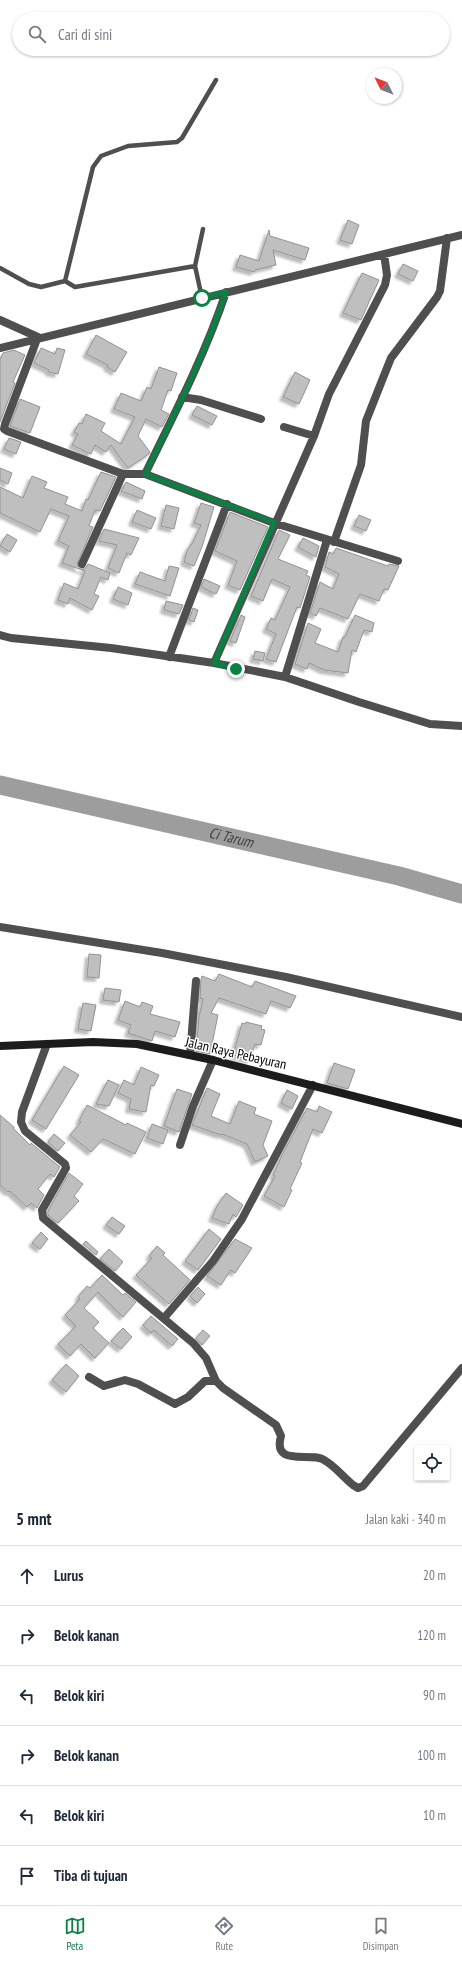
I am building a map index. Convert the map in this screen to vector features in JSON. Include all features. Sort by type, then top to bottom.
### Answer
[{"type":"main road","name":"Jalan Raya Pebayuran","points":[[0,1046],[93,1042],[137,1044],[213,1060],[462,1124]]},
{"type":"street","points":[[0,348],[462,235]]},
{"type":"street","points":[[285,677],[331,541],[361,465],[366,421],[391,358],[440,291],[447,238]]},
{"type":"street","points":[[214,663],[274,522],[314,436],[329,394],[385,285],[387,275],[384,254]]},
{"type":"street","points":[[145,474],[182,397],[213,327],[226,292]]},
{"type":"street","points":[[0,320],[38,339]]},
{"type":"street","points":[[38,339],[4,429],[123,474],[145,474],[274,522],[398,561]]},
{"type":"street","points":[[182,397],[201,400],[261,419]]},
{"type":"street","points":[[284,427],[314,436]]},
{"type":"street","points":[[82,564],[123,474]]},
{"type":"street","points":[[169,657],[227,504]]},
{"type":"street","points":[[0,635],[11,638],[111,648],[214,663],[285,677],[430,724],[462,726]]},
{"type":"street","points":[[0,927],[162,952],[286,977],[462,1017]]},
{"type":"street","points":[[190,1055],[196,981]]},
{"type":"street","points":[[47,1044],[22,1112],[21,1122],[25,1130],[65,1164],[66,1168],[42,1210],[43,1218],[192,1343],[206,1358],[216,1381],[222,1388],[276,1425],[281,1436],[279,1442],[282,1451],[288,1456],[323,1459],[353,1485],[358,1488],[363,1486],[462,1368]]},
{"type":"street","points":[[180,1145],[193,1106],[213,1060]]},
{"type":"street","points":[[164,1318],[213,1261],[242,1219],[313,1085]]},
{"type":"street","points":[[88,1377],[104,1386],[125,1380],[138,1384],[175,1404],[188,1398],[205,1381],[216,1381]]},
{"type":"lane","points":[[65,281],[93,167],[101,156],[128,146],[177,142],[182,138],[216,80]]},
{"type":"lane","points":[[202,298],[195,266],[203,230]]},
{"type":"lane","points":[[0,268],[29,284],[41,287],[65,281],[75,287],[195,266]]},
{"type":"building","points":[[348,220],[359,225],[352,244],[340,240]]},
{"type":"building","points":[[269,230],[270,236],[309,248],[305,260],[273,250],[276,265],[255,270],[254,272],[236,267],[240,255],[259,261]]},
{"type":"building","points":[[403,264],[418,271],[413,281],[398,274]]},
{"type":"building","points":[[362,273],[379,280],[361,320],[343,313]]},
{"type":"building","points":[[96,335],[127,352],[115,372],[107,367],[108,365],[86,354]]},
{"type":"building","points":[[41,348],[55,354],[57,348],[65,350],[58,374],[49,372],[49,370],[34,363]]},
{"type":"building","points":[[14,350],[25,355],[13,382],[15,383],[0,422],[0,360],[3,353]]},
{"type":"building","points":[[159,367],[177,373],[171,391],[168,390],[161,410],[169,414],[162,427],[146,419],[138,436],[150,452],[149,454],[128,468],[111,445],[106,452],[95,445],[91,454],[72,445],[78,434],[74,432],[79,423],[82,424],[86,414],[105,423],[101,431],[121,444],[135,417],[114,409],[121,393],[141,401],[147,387],[151,389]]},
{"type":"building","points":[[295,372],[310,380],[299,404],[283,397]]},
{"type":"building","points":[[20,399],[40,407],[30,433],[10,426]]},
{"type":"building","points":[[197,406],[217,416],[212,425],[192,415]]},
{"type":"building","points":[[9,438],[21,442],[16,454],[4,449]]},
{"type":"building","points":[[0,468],[12,473],[8,484],[0,480]]},
{"type":"building","points":[[101,472],[116,477],[100,511],[95,510],[89,526],[93,527],[77,564],[80,569],[85,569],[88,564],[110,573],[108,580],[101,577],[94,594],[99,596],[92,610],[70,598],[68,604],[58,600],[64,583],[78,589],[85,571],[62,563],[69,546],[58,541],[69,516],[51,509],[40,532],[0,513],[0,487],[23,498],[32,476],[47,482],[44,488],[68,497],[65,504],[82,511],[86,499],[88,500]]},
{"type":"building","points":[[126,482],[145,491],[142,499],[121,491]]},
{"type":"building","points":[[201,503],[214,507],[202,547],[194,566],[184,562],[187,551],[201,525],[194,523]]},
{"type":"building","points":[[166,505],[179,508],[174,529],[161,526]]},
{"type":"building","points":[[137,510],[156,518],[151,529],[132,522]]},
{"type":"building","points":[[230,512],[268,527],[240,590],[228,585],[237,561],[215,551]]},
{"type":"building","points":[[359,515],[371,520],[366,531],[354,526]]},
{"type":"building","points":[[104,529],[139,538],[131,555],[127,553],[119,573],[108,568],[117,545],[99,541]]},
{"type":"building","points":[[279,530],[290,535],[278,559],[308,571],[306,575],[310,577],[300,608],[297,607],[276,662],[266,659],[276,634],[266,629],[271,618],[275,620],[290,587],[272,579],[263,601],[251,596]]},
{"type":"building","points":[[7,534],[17,540],[10,552],[0,546]]},
{"type":"building","points":[[303,538],[319,546],[316,557],[298,547]]},
{"type":"building","points":[[336,548],[388,566],[389,564],[399,566],[388,590],[384,589],[379,601],[360,594],[348,619],[320,608],[316,616],[310,613],[320,582],[333,589],[339,574],[325,567],[329,552],[333,554]]},
{"type":"building","points":[[169,566],[179,568],[170,596],[135,584],[140,572],[165,581]]},
{"type":"building","points":[[204,579],[220,586],[216,594],[201,587]]},
{"type":"building","points":[[118,587],[132,593],[128,605],[113,599]]},
{"type":"building","points":[[166,601],[183,605],[179,614],[164,610]]},
{"type":"building","points":[[193,608],[198,610],[194,622],[189,620]]},
{"type":"building","points":[[241,615],[245,617],[236,643],[230,641]]},
{"type":"building","points":[[355,615],[374,623],[372,632],[364,630],[356,652],[352,650],[348,673],[324,670],[309,663],[307,669],[295,664],[308,623],[321,629],[315,643],[338,652],[343,637],[345,637]]},
{"type":"building","points":[[255,651],[265,653],[263,661],[253,659]]},
{"type":"building","points":[[89,954],[101,955],[99,978],[87,977]]},
{"type":"building","points":[[219,974],[252,987],[255,981],[296,996],[290,1008],[271,1001],[266,1014],[219,998],[211,1013],[218,1015],[210,1054],[196,1051],[199,1017],[203,999],[200,998],[201,980],[202,976],[215,981]]},
{"type":"building","points":[[105,988],[121,990],[119,1002],[103,1000]]},
{"type":"building","points":[[125,1001],[140,1007],[142,1002],[153,1006],[150,1014],[180,1022],[175,1037],[155,1031],[152,1041],[128,1033],[131,1025],[118,1020]]},
{"type":"building","points":[[83,1003],[96,1005],[91,1031],[78,1029]]},
{"type":"building","points":[[246,1022],[262,1026],[261,1029],[265,1030],[261,1045],[255,1044],[250,1060],[233,1055],[242,1023],[245,1024]]},
{"type":"building","points":[[334,1063],[355,1070],[348,1089],[327,1083]]},
{"type":"building","points":[[64,1066],[79,1075],[46,1129],[32,1120]]},
{"type":"building","points":[[141,1067],[159,1075],[154,1086],[151,1085],[146,1112],[129,1109],[131,1099],[118,1093],[124,1080],[134,1085]]},
{"type":"building","points":[[108,1080],[119,1085],[109,1106],[96,1104]]},
{"type":"building","points":[[207,1088],[220,1094],[211,1116],[230,1124],[239,1101],[256,1108],[254,1114],[272,1121],[263,1145],[268,1156],[255,1162],[247,1144],[222,1134],[221,1135],[192,1125]]},
{"type":"building","points":[[177,1089],[192,1094],[179,1132],[164,1126]]},
{"type":"building","points":[[287,1090],[298,1096],[292,1109],[281,1103]]},
{"type":"building","points":[[87,1105],[126,1125],[127,1123],[146,1132],[135,1154],[103,1139],[91,1152],[70,1135],[81,1122],[79,1121]]},
{"type":"building","points":[[319,1106],[332,1112],[322,1133],[313,1129],[300,1162],[302,1163],[290,1189],[292,1190],[284,1207],[264,1196],[275,1176],[273,1175],[282,1155],[307,1108],[317,1112]]},
{"type":"building","points":[[0,1115],[14,1127],[14,1129],[30,1145],[31,1143],[60,1167],[54,1177],[50,1174],[38,1189],[44,1195],[37,1208],[31,1203],[27,1207],[10,1191],[8,1192],[0,1185]]},
{"type":"building","points":[[152,1124],[168,1130],[163,1144],[147,1138]]},
{"type":"building","points":[[54,1134],[65,1143],[58,1151],[48,1142]]},
{"type":"building","points":[[69,1173],[83,1184],[74,1196],[79,1201],[58,1223],[48,1215],[48,1211]]},
{"type":"building","points":[[226,1193],[243,1205],[236,1217],[233,1214],[229,1224],[212,1218],[217,1206]]},
{"type":"building","points":[[112,1217],[125,1226],[119,1234],[106,1225]]},
{"type":"building","points":[[209,1229],[221,1239],[198,1270],[185,1261]]},
{"type":"building","points":[[41,1232],[48,1239],[40,1249],[32,1243]]},
{"type":"building","points":[[235,1239],[252,1248],[235,1273],[231,1270],[221,1285],[207,1276]]},
{"type":"building","points":[[86,1241],[98,1252],[96,1255],[83,1244]]},
{"type":"building","points":[[157,1246],[165,1253],[163,1255],[190,1280],[169,1304],[136,1275],[152,1258],[149,1256]]},
{"type":"building","points":[[109,1249],[123,1262],[115,1271],[100,1259]]},
{"type":"building","points":[[102,1275],[123,1295],[125,1293],[136,1302],[123,1317],[98,1292],[84,1308],[99,1322],[93,1328],[109,1343],[95,1358],[81,1344],[70,1356],[58,1344],[76,1326],[65,1315],[80,1299],[78,1297],[87,1286],[90,1288]]},
{"type":"building","points":[[198,1287],[205,1294],[197,1303],[190,1296]]},
{"type":"building","points":[[151,1316],[178,1339],[172,1346],[154,1330],[151,1333],[143,1325]]},
{"type":"building","points":[[123,1328],[132,1337],[121,1349],[111,1341]]},
{"type":"building","points":[[203,1330],[210,1336],[202,1345],[196,1338]]},
{"type":"building","points":[[66,1364],[79,1376],[66,1392],[52,1380]]},
{"type":"waterway","name":"Ci Tarum","points":[[0,785],[399,876],[462,894]]},
{"type":"route","points":[[202,298],[226,292],[213,327],[182,397],[145,474],[274,522],[214,663],[236,669]]}]
